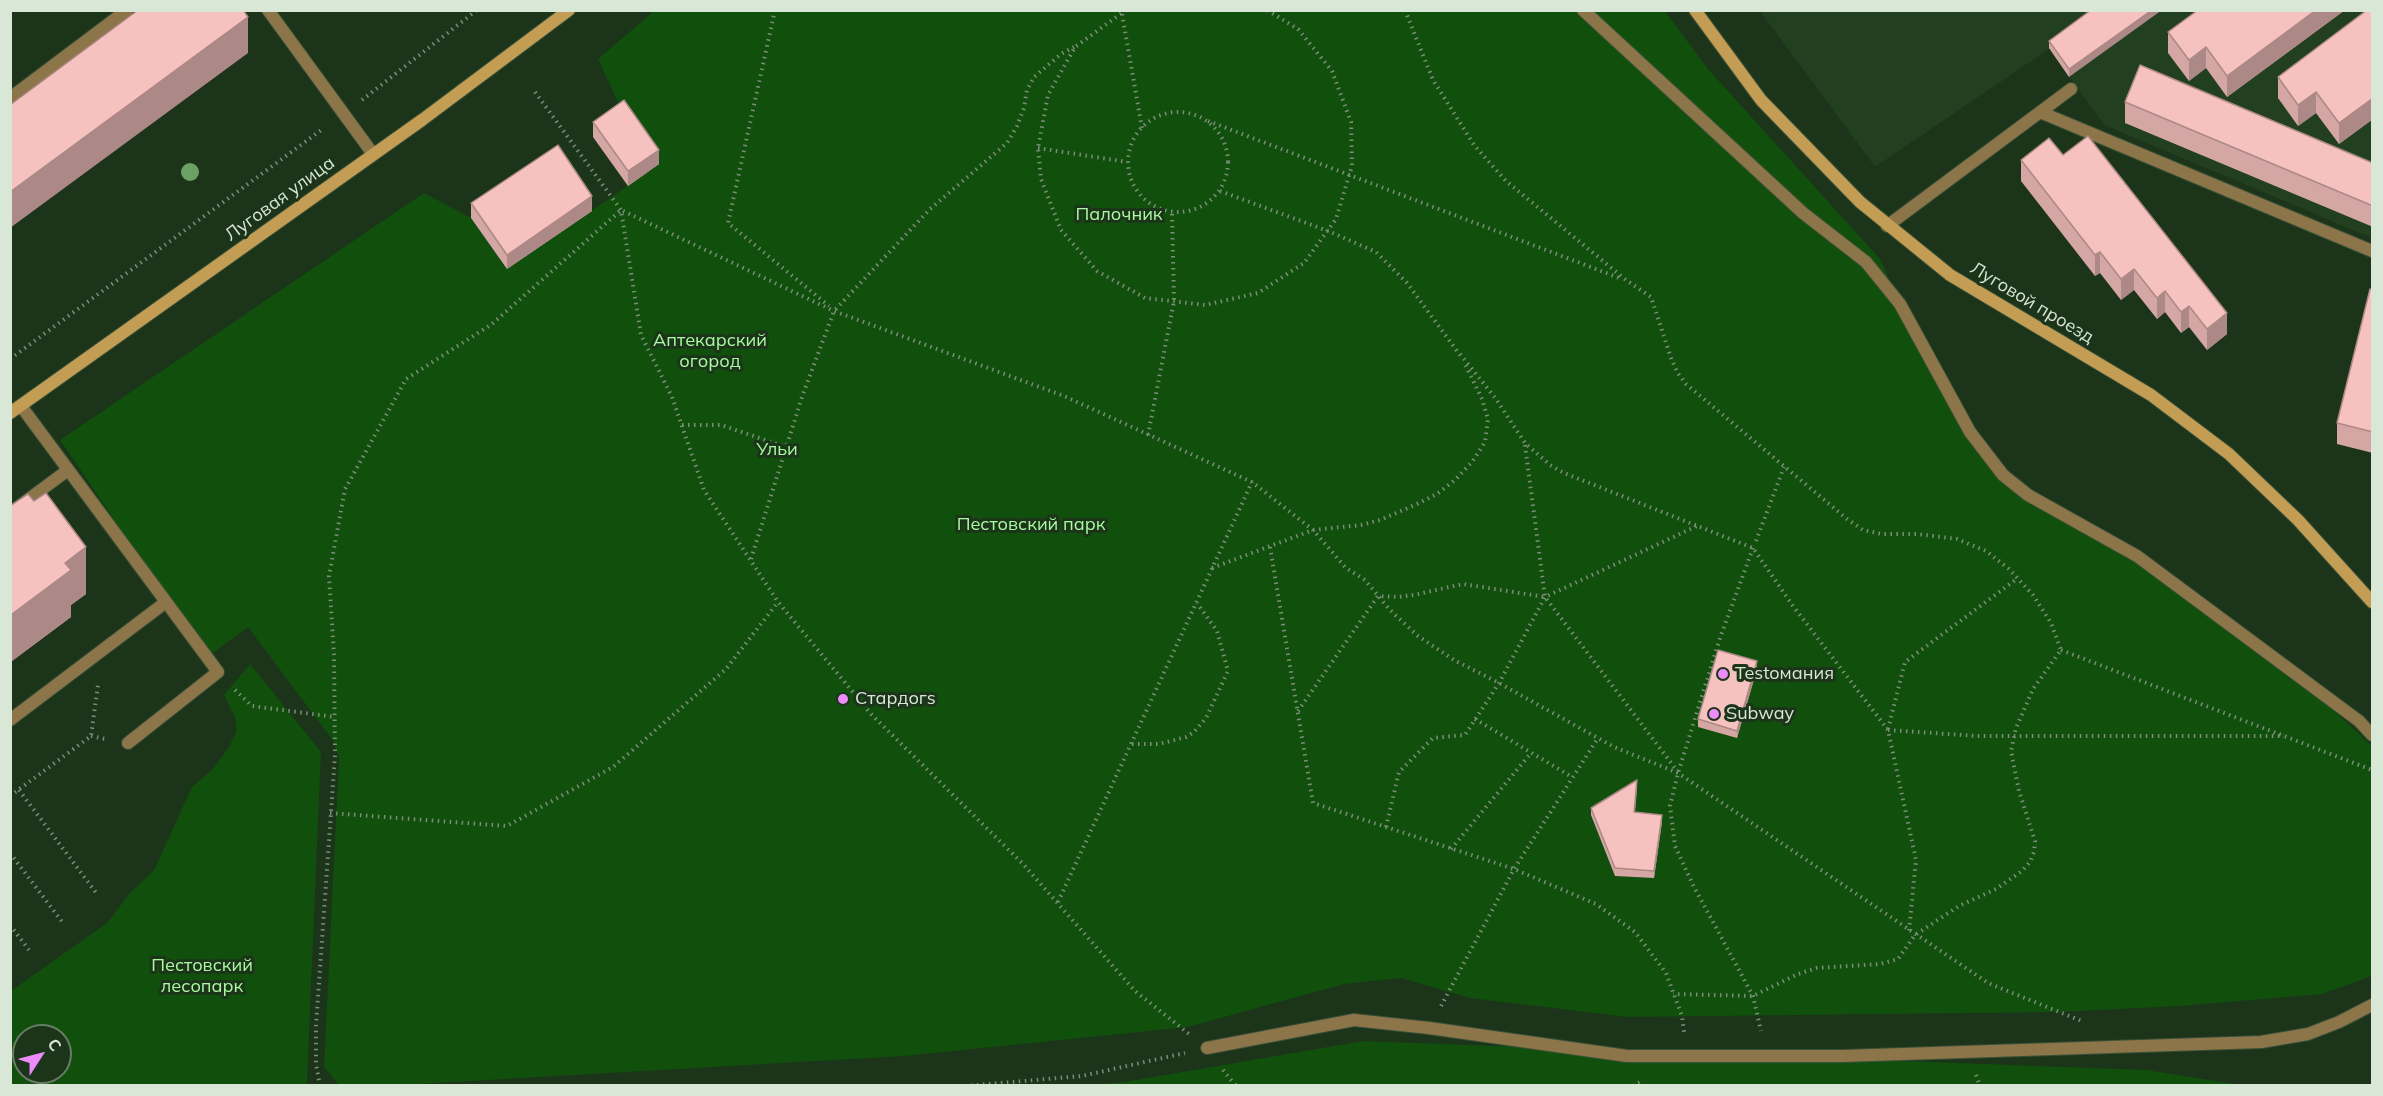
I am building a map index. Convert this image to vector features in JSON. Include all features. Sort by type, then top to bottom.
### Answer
[{"type":"street","name":"Луговая улица","points":[[16,410],[373,154],[568,10]]},
{"type":"street","name":"Луговой проезд","points":[[1695,10],[1761,100],[1860,202],[1887,226],[1950,275],[2151,395],[2229,454],[2298,520],[2373,602]]},
{"type":"lane","points":[[10,98],[127,10]]},
{"type":"lane","points":[[268,10],[373,154]]},
{"type":"lane","points":[[1583,10],[1803,213],[1866,262],[1900,304],[1970,432],[2003,475],[2028,495],[2137,556],[2359,721],[2373,735]]},
{"type":"lane","points":[[1887,226],[2071,89]]},
{"type":"lane","points":[[2040,112],[2373,251]]},
{"type":"lane","points":[[16,410],[68,470],[218,672],[128,743]]},
{"type":"lane","points":[[10,513],[68,470]]},
{"type":"lane","points":[[10,720],[166,602]]},
{"type":"lane","points":[[1207,1048],[1354,1020],[1429,1028],[1627,1056],[1855,1055],[2261,1042],[2308,1034],[2373,1005]]},
{"type":"path","points":[[10,359],[343,114],[477,10]]},
{"type":"path","points":[[775,10],[728,223],[834,311]]},
{"type":"path","points":[[1075,47],[1048,94],[1038,148],[1041,179],[1061,230],[1097,271],[1145,298],[1205,305],[1258,293],[1304,263],[1336,219],[1352,166],[1351,122],[1332,70],[1298,29],[1267,10]]},
{"type":"path","points":[[1405,10],[1433,80],[1474,145],[1506,181],[1626,280],[1651,297],[1671,358],[1686,384],[1863,530],[1882,534],[1917,534],[1957,538],[1986,551],[2018,578],[2033,595],[2051,623],[2061,650],[2373,770]]},
{"type":"path","points":[[751,560],[786,447],[834,311],[929,210],[1007,143],[1017,126],[1024,108],[1027,90],[1034,77],[1061,54],[1075,47],[1123,12],[1142,128]]},
{"type":"path","points":[[536,92],[621,210],[641,335],[672,397],[705,490],[778,602],[872,716],[1024,865],[1135,991],[1207,1048]]},
{"type":"path","points":[[1208,122],[1220,134],[1228,150],[1227,176],[1220,191],[1208,204],[1192,212],[1172,213],[1153,206],[1139,195],[1130,180],[1127,162],[1128,152],[1135,135],[1147,122],[1163,114],[1180,112],[1192,114],[1626,280]]},
{"type":"path","points":[[1038,148],[1127,162]]},
{"type":"path","points":[[1220,191],[1328,231],[1376,252],[1407,283],[1501,405],[1525,443],[1538,457],[1564,473],[1753,548],[1793,606],[1888,730],[1916,860],[1909,931]]},
{"type":"path","points":[[621,210],[834,311],[1064,396],[1252,482],[1313,530],[1346,568],[1365,580],[1390,610],[1418,636],[1454,660],[1614,747],[1678,773],[1988,983],[2085,1023]]},
{"type":"path","points":[[320,1086],[315,1064],[316,1026],[335,755],[334,655],[329,576],[345,489],[406,379],[492,324],[621,210]]},
{"type":"path","points":[[1148,435],[1174,301],[1172,213]]},
{"type":"path","points":[[1212,568],[1313,530],[1361,525],[1417,504],[1437,494],[1455,480],[1472,462],[1485,442],[1488,419],[1482,399],[1460,354]]},
{"type":"path","points":[[682,425],[721,425],[786,447]]},
{"type":"path","points":[[1525,443],[1545,597],[1678,773]]},
{"type":"path","points":[[1756,541],[1784,467]]},
{"type":"path","points":[[1058,902],[1252,482]]},
{"type":"path","points":[[1378,596],[1406,596],[1463,584],[1545,597],[1698,525]]},
{"type":"path","points":[[1270,547],[1313,803],[1514,869],[1596,904],[1635,932],[1666,973],[1682,1017],[1688,1056]]},
{"type":"path","points":[[1753,548],[1720,638],[1670,806],[1675,846],[1693,885],[1753,996],[1766,1055]]},
{"type":"path","points":[[1888,730],[1905,662],[2018,578]]},
{"type":"path","points":[[1298,711],[1378,596]]},
{"type":"path","points":[[1386,827],[1399,772],[1433,738],[1465,735],[1499,683],[1545,597]]},
{"type":"path","points":[[330,813],[507,826],[613,766],[726,669],[778,602]]},
{"type":"path","points":[[1132,744],[1159,744],[1186,737],[1194,732],[1206,718],[1228,670],[1217,631],[1197,603]]},
{"type":"path","points":[[10,796],[91,736],[102,650]]},
{"type":"path","points":[[1673,994],[1753,996],[1798,974],[1817,969],[1880,964],[1898,958],[1915,934],[1959,906],[2012,879],[2030,862],[2035,841],[2015,774],[2011,751],[2014,736],[2033,689],[2061,650]]},
{"type":"path","points":[[218,672],[252,706],[335,717]]},
{"type":"path","points":[[1475,719],[1572,777]]},
{"type":"path","points":[[1888,730],[1977,736],[2284,736]]},
{"type":"path","points":[[1429,1028],[1514,869],[1598,738]]},
{"type":"path","points":[[1452,849],[1531,753]]},
{"type":"path","points":[[19,790],[97,894]]},
{"type":"path","points":[[10,853],[63,923]]},
{"type":"path","points":[[10,926],[29,950]]},
{"type":"path","points":[[965,1086],[1082,1076],[1207,1048]]},
{"type":"path","points":[[1058,1077],[1060,1086]]},
{"type":"shaded area","points":[[1760,11],[2372,11],[2372,238],[2104,125],[2049,49],[1875,167]]},
{"type":"green space","name":"Пестовский парк","points":[[654,11],[1665,11],[1708,69],[1880,259],[1942,393],[1968,433],[2002,476],[2138,563],[2329,706],[2372,746],[2372,976],[2322,994],[2180,1006],[2060,1012],[1627,1017],[1470,998],[1401,978],[1344,984],[1188,1027],[904,1056],[401,1085],[339,1085],[324,1067],[339,759],[334,742],[248,627],[210,655],[175,609],[60,440],[424,193],[471,218],[507,269],[658,165],[624,115],[598,59]]},
{"type":"green space","name":"Пестовский лесопарк","points":[[250,664],[321,752],[308,1085],[11,1085],[11,991],[107,923],[130,893],[154,870],[192,787],[213,769],[229,747],[237,731],[235,717],[224,695]]},
{"type":"green space","points":[[1363,1041],[2146,1070],[2242,1085],[1082,1086],[1124,1082]]},
{"type":"building","points":[[138,10],[243,10],[248,17],[10,192],[10,105]]},
{"type":"building","points":[[2091,10],[2152,10],[2069,69],[2049,41]]},
{"type":"building","points":[[2198,10],[2316,10],[2227,76],[2206,47],[2189,60],[2168,32]]},
{"type":"building","points":[[2367,10],[2373,10],[2373,98],[2339,123],[2316,92],[2298,105],[2278,77]]},
{"type":"building","points":[[2140,65],[2373,163],[2373,206],[2125,102]]},
{"type":"building","points":[[624,100],[659,150],[628,171],[593,122]]},
{"type":"building","points":[[2088,136],[2227,313],[2207,329],[2189,306],[2181,312],[2165,291],[2157,298],[2134,269],[2121,279],[2100,252],[2095,255],[2021,160],[2049,138],[2063,155]]},
{"type":"building","points":[[558,145],[592,196],[507,255],[471,203]]},
{"type":"building","points":[[2370,289],[2373,290],[2373,432],[2337,423]]},
{"type":"building","points":[[46,493],[86,547],[65,563],[71,570],[12,614],[10,612],[10,506],[28,494],[34,501]]},
{"type":"building","points":[[1718,650],[1757,661],[1737,731],[1698,719]]},
{"type":"building","points":[[1637,780],[1634,812],[1662,815],[1654,871],[1615,868],[1591,808]]},
{"type":"place","name":"Testoмания","points":[[1723,674]]},
{"type":"place","name":"Стардогs","points":[[843,699]]},
{"type":"place","name":"Subway","points":[[1714,714]]},
{"type":"park label","name":"Палочник","points":[[1119,215]]},
{"type":"park label","name":"Аптекарский огород","points":[[710,351]]},
{"type":"park label","name":"Ульи","points":[[777,450]]}]
